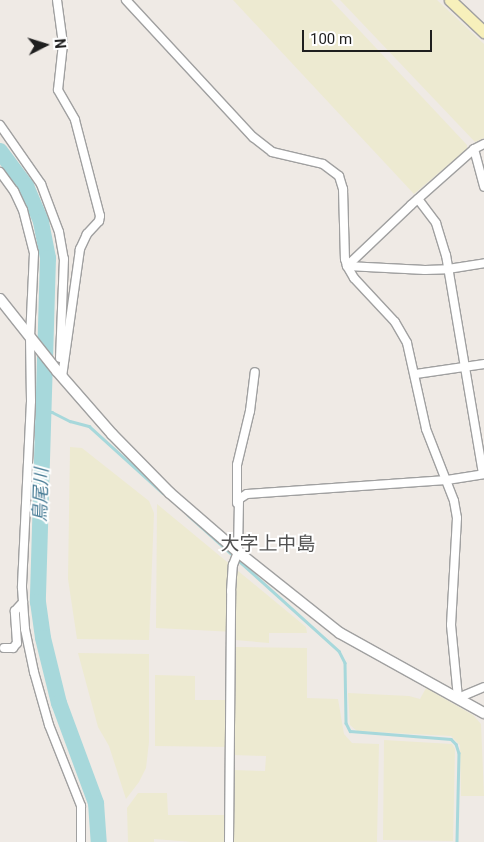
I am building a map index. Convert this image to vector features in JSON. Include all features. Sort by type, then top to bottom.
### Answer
[{"type":"main road","points":[[450,0],[484,32]]},
{"type":"street","points":[[126,0],[253,137],[278,155],[323,164],[334,171],[343,190],[345,259],[347,266],[354,278],[400,329],[407,343],[416,374],[426,429],[447,480],[457,518],[451,624],[458,698]]},
{"type":"street","points":[[54,1],[63,44],[58,90],[75,120],[100,216],[99,221],[87,234],[80,249],[60,375]]},
{"type":"street","points":[[0,124],[41,184],[59,232],[64,270],[60,375]]},
{"type":"street","points":[[347,266],[474,149],[484,144]]},
{"type":"street","points":[[474,149],[484,187]]},
{"type":"street","points":[[0,172],[18,198],[33,245],[35,261],[22,602],[25,629],[34,672],[49,725],[80,806],[81,842]]},
{"type":"street","points":[[237,504],[242,496],[247,494],[447,480],[483,474],[448,269],[439,230],[432,215],[418,199]]},
{"type":"street","points":[[347,266],[448,269],[484,263]]},
{"type":"street","points":[[0,298],[60,375],[170,493],[238,552],[340,633],[484,713]]},
{"type":"street","points":[[416,374],[484,364]]},
{"type":"street","points":[[229,842],[231,591],[233,565],[238,552],[237,465],[252,404],[255,372]]},
{"type":"street","points":[[4,648],[13,648],[17,643],[15,611],[22,602]]},
{"type":"street","points":[[458,698],[484,687]]},
{"type":"shaded area","points":[[233,0],[331,0],[467,145],[467,149],[414,194]]},
{"type":"shaded area","points":[[340,0],[437,0],[484,44],[484,138],[475,142]]},
{"type":"shaded area","points":[[70,447],[82,448],[149,501],[154,513],[149,640],[77,639],[68,579]]},
{"type":"shaded area","points":[[157,504],[306,627],[307,633],[269,633],[269,643],[235,640],[235,632],[156,628]]},
{"type":"shaded area","points":[[235,647],[307,648],[307,698],[338,699],[344,734],[352,743],[379,744],[377,842],[192,842],[154,839],[154,842],[128,842],[127,808],[138,793],[167,793],[168,815],[233,815],[233,770],[265,771],[266,756],[232,755],[232,747],[155,746],[155,675],[195,676],[195,700],[234,700]]},
{"type":"shaded area","points":[[78,653],[149,654],[149,742],[146,768],[139,782],[126,799],[109,746],[98,727]]},
{"type":"shaded area","points":[[426,688],[473,715],[481,724],[484,796],[461,796],[460,745],[451,736],[357,731],[350,725],[348,693],[409,696],[420,699]]},
{"type":"shaded area","points":[[384,740],[452,744],[455,749],[453,841],[383,840]]},
{"type":"waterway","name":"鳥尾川","points":[[0,151],[26,186],[41,222],[48,258],[38,602],[43,638],[59,703],[96,803],[99,842]]},
{"type":"waterway","points":[[43,411],[52,412],[70,421],[89,426],[163,493]]},
{"type":"waterway","points":[[188,515],[234,556]]},
{"type":"waterway","points":[[238,560],[339,651],[345,663],[346,723],[350,731],[451,739],[456,744],[459,753],[457,842]]},
{"type":"district","name":"大字上中島","points":[[268,544]]}]
